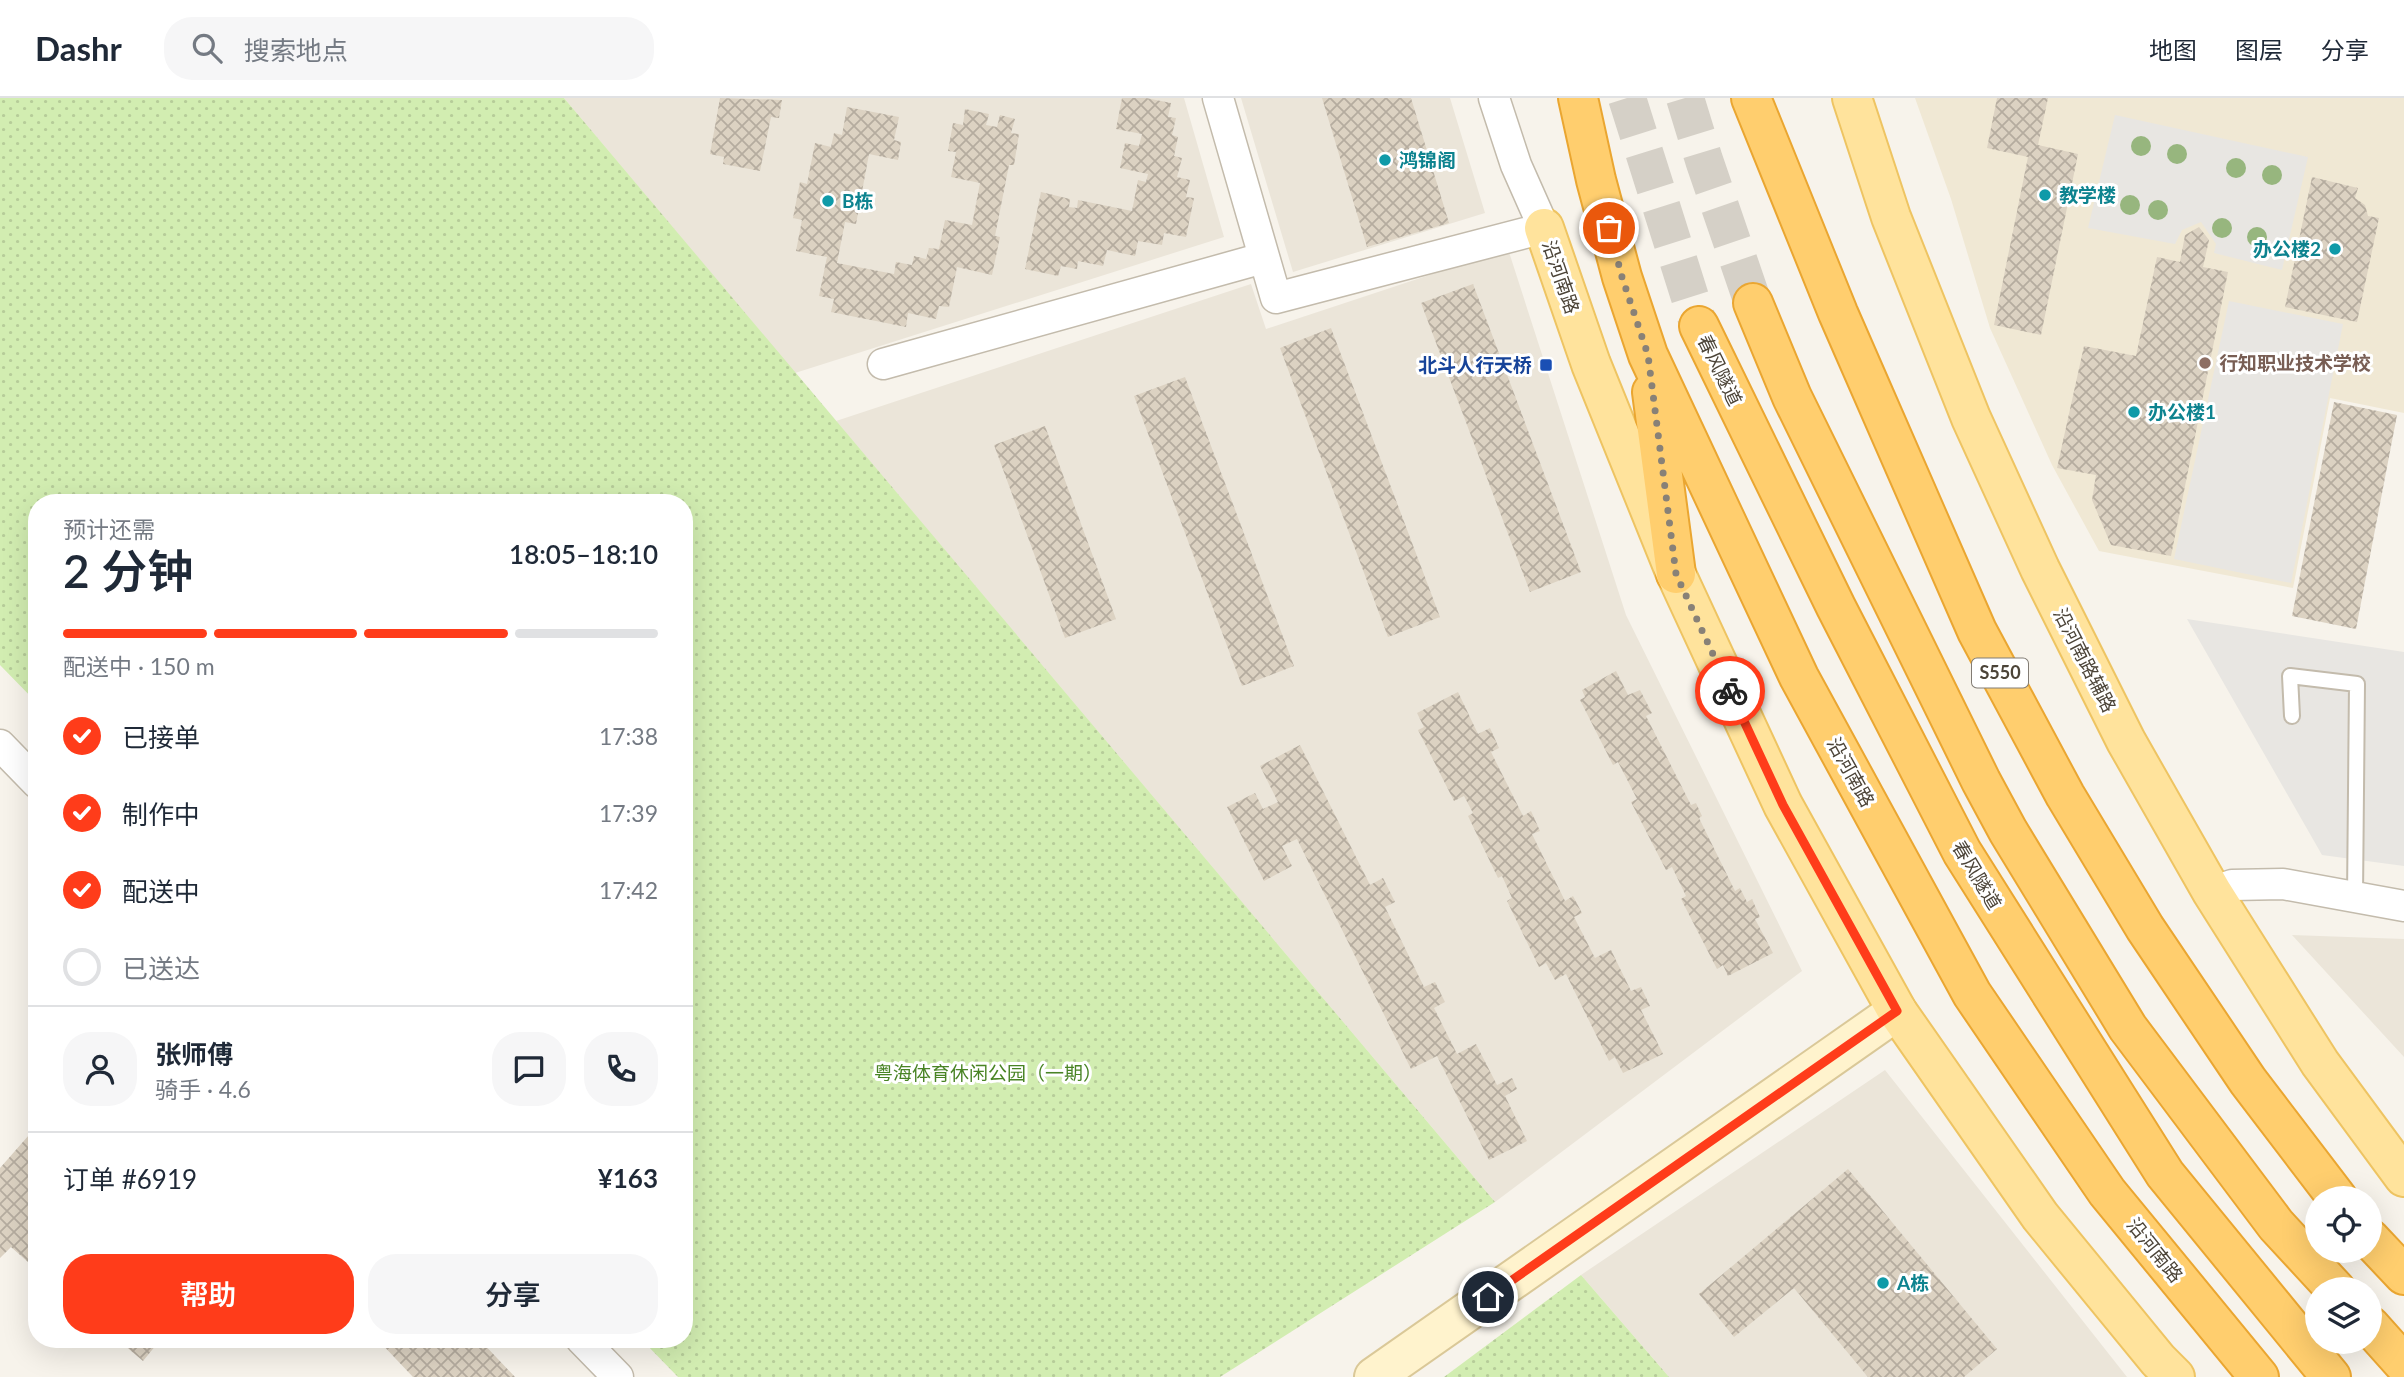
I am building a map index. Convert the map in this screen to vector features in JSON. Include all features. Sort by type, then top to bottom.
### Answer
[{"type":"highway","name":"沿河南路","points":[[1578,98],[1622,277],[1648,355],[1799,677],[1972,994],[2107,1192],[2259,1377]]},
{"type":"highway","name":"S550","points":[[1751,98],[1838,313],[1977,631],[2065,795],[2145,928],[2248,1082],[2328,1186]]},
{"type":"highway","points":[[1753,303],[1791,397],[2008,831],[2128,1028],[2276,1225],[2324,1277]]},
{"type":"highway","name":"春风隧道","points":[[1699,326],[1836,607],[1962,852],[2165,1174],[2331,1377]]},
{"type":"highway","points":[[1648,355],[1676,574]]},
{"type":"highway","points":[[2382,1252],[2404,1275]]},
{"type":"highway","points":[[2382,1339],[2404,1364]]},
{"type":"main road","name":"沿河南路辅路","points":[[1852,98],[1891,217],[1971,418],[2040,569],[2126,741],[2211,892],[2320,1063],[2404,1177]]},
{"type":"main road","name":"沿河南路","points":[[1544,228],[1591,364],[1676,574],[1783,805],[1897,1011],[2040,1216],[2158,1360],[2175,1377]]},
{"type":"main road","points":[[1374,1377],[1897,1011]]},
{"type":"street","points":[[1218,98],[1276,298],[1544,228],[1516,165],[1494,98]]},
{"type":"street","points":[[883,364],[1263,258]]},
{"type":"street","points":[[0,745],[28,774]]},
{"type":"street","points":[[2211,892],[2232,885],[2283,884],[2404,906]]},
{"type":"street","points":[[590,1348],[618,1377]]},
{"type":"lane","points":[[2292,716],[2290,676],[2357,684],[2355,897]]},
{"type":"shaded area","points":[[564,98],[1184,98],[1224,237],[795,373]]},
{"type":"shaded area","points":[[1241,98],[1450,98],[1485,213],[1293,272]]},
{"type":"shaded area","name":"行知职业技术学校","points":[[1915,98],[2404,98],[2404,413],[2330,398],[2293,588],[2099,551],[2052,465],[1990,328],[1951,199]]},
{"type":"shaded area","points":[[2115,115],[2308,157],[2282,270],[2214,253],[2216,244],[2201,222],[2182,230],[2175,244],[2088,228]]},
{"type":"shaded area","points":[[1508,249],[1626,615],[1802,971],[1495,1202],[836,421],[1251,284],[1266,329]]},
{"type":"shaded area","points":[[2229,301],[2343,324],[2291,583],[2174,559]]},
{"type":"shaded area","points":[[2187,619],[2404,652],[2404,866],[2322,855]]},
{"type":"shaded area","points":[[2292,935],[2404,939],[2404,1057]]},
{"type":"shaded area","points":[[1885,1070],[2127,1377],[1669,1377],[1581,1275]]},
{"type":"green space","name":"粤海体育休闲公园（一期）","points":[[0,98],[564,98],[1495,1202],[1220,1377],[678,1377],[650,1348],[693,1348],[693,494],[28,494],[28,694],[0,665]]},
{"type":"green space","points":[[1581,1275],[1669,1377],[1444,1377]]},
{"type":"building","points":[[720,98],[782,100],[779,118],[771,117],[760,171],[723,164],[724,157],[710,154]]},
{"type":"building","points":[[1122,98],[1146,98],[1171,103],[1168,117],[1176,118],[1172,135],[1178,137],[1174,156],[1182,158],[1177,177],[1190,180],[1186,197],[1194,198],[1186,237],[1164,233],[1162,245],[1138,241],[1135,256],[1107,250],[1103,266],[1078,261],[1077,269],[1061,266],[1058,276],[1025,269],[1041,192],[1070,199],[1069,207],[1077,208],[1078,200],[1132,211],[1138,180],[1146,182],[1148,174],[1120,168],[1125,143],[1139,146],[1142,134],[1116,129]]},
{"type":"building","name":"鸿锦阁","points":[[1322,98],[1411,98],[1449,223],[1367,247]]},
{"type":"building","name":"教学楼","points":[[1997,98],[2048,98],[2038,145],[2078,154],[2041,335],[1994,325],[2028,157],[1987,148]]},
{"type":"building","name":"B栋","points":[[847,107],[899,117],[894,140],[901,142],[898,160],[869,154],[856,224],[845,222],[837,263],[894,274],[896,262],[912,265],[914,256],[926,259],[929,248],[939,249],[945,220],[972,225],[980,183],[951,177],[956,152],[948,151],[953,123],[963,125],[965,109],[989,114],[986,125],[997,127],[1000,115],[1015,119],[1011,133],[1019,134],[1014,165],[1009,165],[995,236],[1000,237],[992,275],[957,267],[949,307],[939,306],[936,319],[908,313],[906,327],[831,312],[834,299],[819,296],[827,257],[796,251],[802,220],[793,218],[800,182],[807,184],[815,143],[831,147],[834,133],[842,135]]},
{"type":"building","name":"办公楼2","points":[[2312,177],[2358,188],[2355,198],[2365,205],[2368,216],[2379,218],[2357,322],[2285,307]]},
{"type":"building","name":"办公楼1","points":[[2199,227],[2209,240],[2203,267],[2228,272],[2171,556],[2111,545],[2092,500],[2096,475],[2057,468],[2084,346],[2136,356],[2157,257],[2180,262],[2185,235]]},
{"type":"building","points":[[1473,284],[1581,572],[1530,592],[1421,303]]},
{"type":"building","points":[[1331,328],[1440,617],[1388,637],[1280,348]]},
{"type":"building","points":[[1185,377],[1294,666],[1242,686],[1134,396]]},
{"type":"building","points":[[2334,402],[2397,415],[2356,629],[2292,616]]},
{"type":"building","points":[[1045,426],[1116,619],[1065,638],[994,445]]},
{"type":"building","points":[[1616,671],[1628,695],[1640,690],[1652,713],[1646,716],[1691,805],[1696,803],[1702,816],[1699,818],[1735,891],[1740,888],[1747,902],[1752,899],[1760,917],[1755,919],[1773,953],[1728,976],[1723,965],[1717,969],[1681,899],[1686,896],[1672,867],[1666,870],[1631,802],[1637,799],[1618,762],[1613,765],[1580,700],[1585,697],[1582,690]]},
{"type":"building","points":[[1458,692],[1478,734],[1490,728],[1499,748],[1491,752],[1523,816],[1531,811],[1540,831],[1532,834],[1565,901],[1573,896],[1582,913],[1574,917],[1595,958],[1611,950],[1631,991],[1641,987],[1650,1006],[1641,1010],[1663,1054],[1623,1073],[1615,1057],[1609,1061],[1566,974],[1555,980],[1546,963],[1539,967],[1507,901],[1512,898],[1502,876],[1498,878],[1468,816],[1473,813],[1464,796],[1454,801],[1418,730],[1424,727],[1417,713]]},
{"type":"building","points":[[1300,745],[1370,885],[1383,878],[1395,902],[1385,907],[1424,987],[1435,982],[1445,1002],[1434,1008],[1457,1054],[1476,1044],[1497,1085],[1512,1078],[1517,1089],[1505,1096],[1527,1141],[1489,1160],[1437,1056],[1411,1069],[1297,839],[1282,846],[1292,866],[1264,881],[1227,807],[1255,793],[1263,809],[1278,802],[1260,766]]},
{"type":"building","points":[[28,1136],[28,1262],[11,1247],[0,1258],[0,1168]]},
{"type":"building","points":[[1848,1169],[1997,1349],[1964,1377],[1868,1377],[1794,1288],[1734,1337],[1699,1294]]},
{"type":"building","points":[[128,1348],[154,1348],[143,1361]]},
{"type":"building","points":[[386,1348],[488,1348],[515,1377],[413,1377]]},
{"type":"tunnel","points":[[1627,98],[1699,326]]},
{"type":"tunnel","points":[[1685,98],[1753,303]]},
{"type":"way so far","points":[[1609,228],[1648,355],[1676,574],[1730,691]]},
{"type":"place","name":"鸿锦阁","points":[[1385,160]]},
{"type":"place","name":"教学楼","points":[[2045,195]]},
{"type":"place","name":"B栋","points":[[828,201]]},
{"type":"place","name":"办公楼2","points":[[2335,249]]},
{"type":"place","name":"行知职业技术学校","points":[[2205,363]]},
{"type":"place","name":"北斗人行天桥","points":[[1546,365]]},
{"type":"place","name":"办公楼1","points":[[2134,412]]},
{"type":"place","name":"A栋","points":[[1883,1283]]},
{"type":"route","points":[[1488,1297],[1897,1011],[1783,805],[1730,691]]}]
